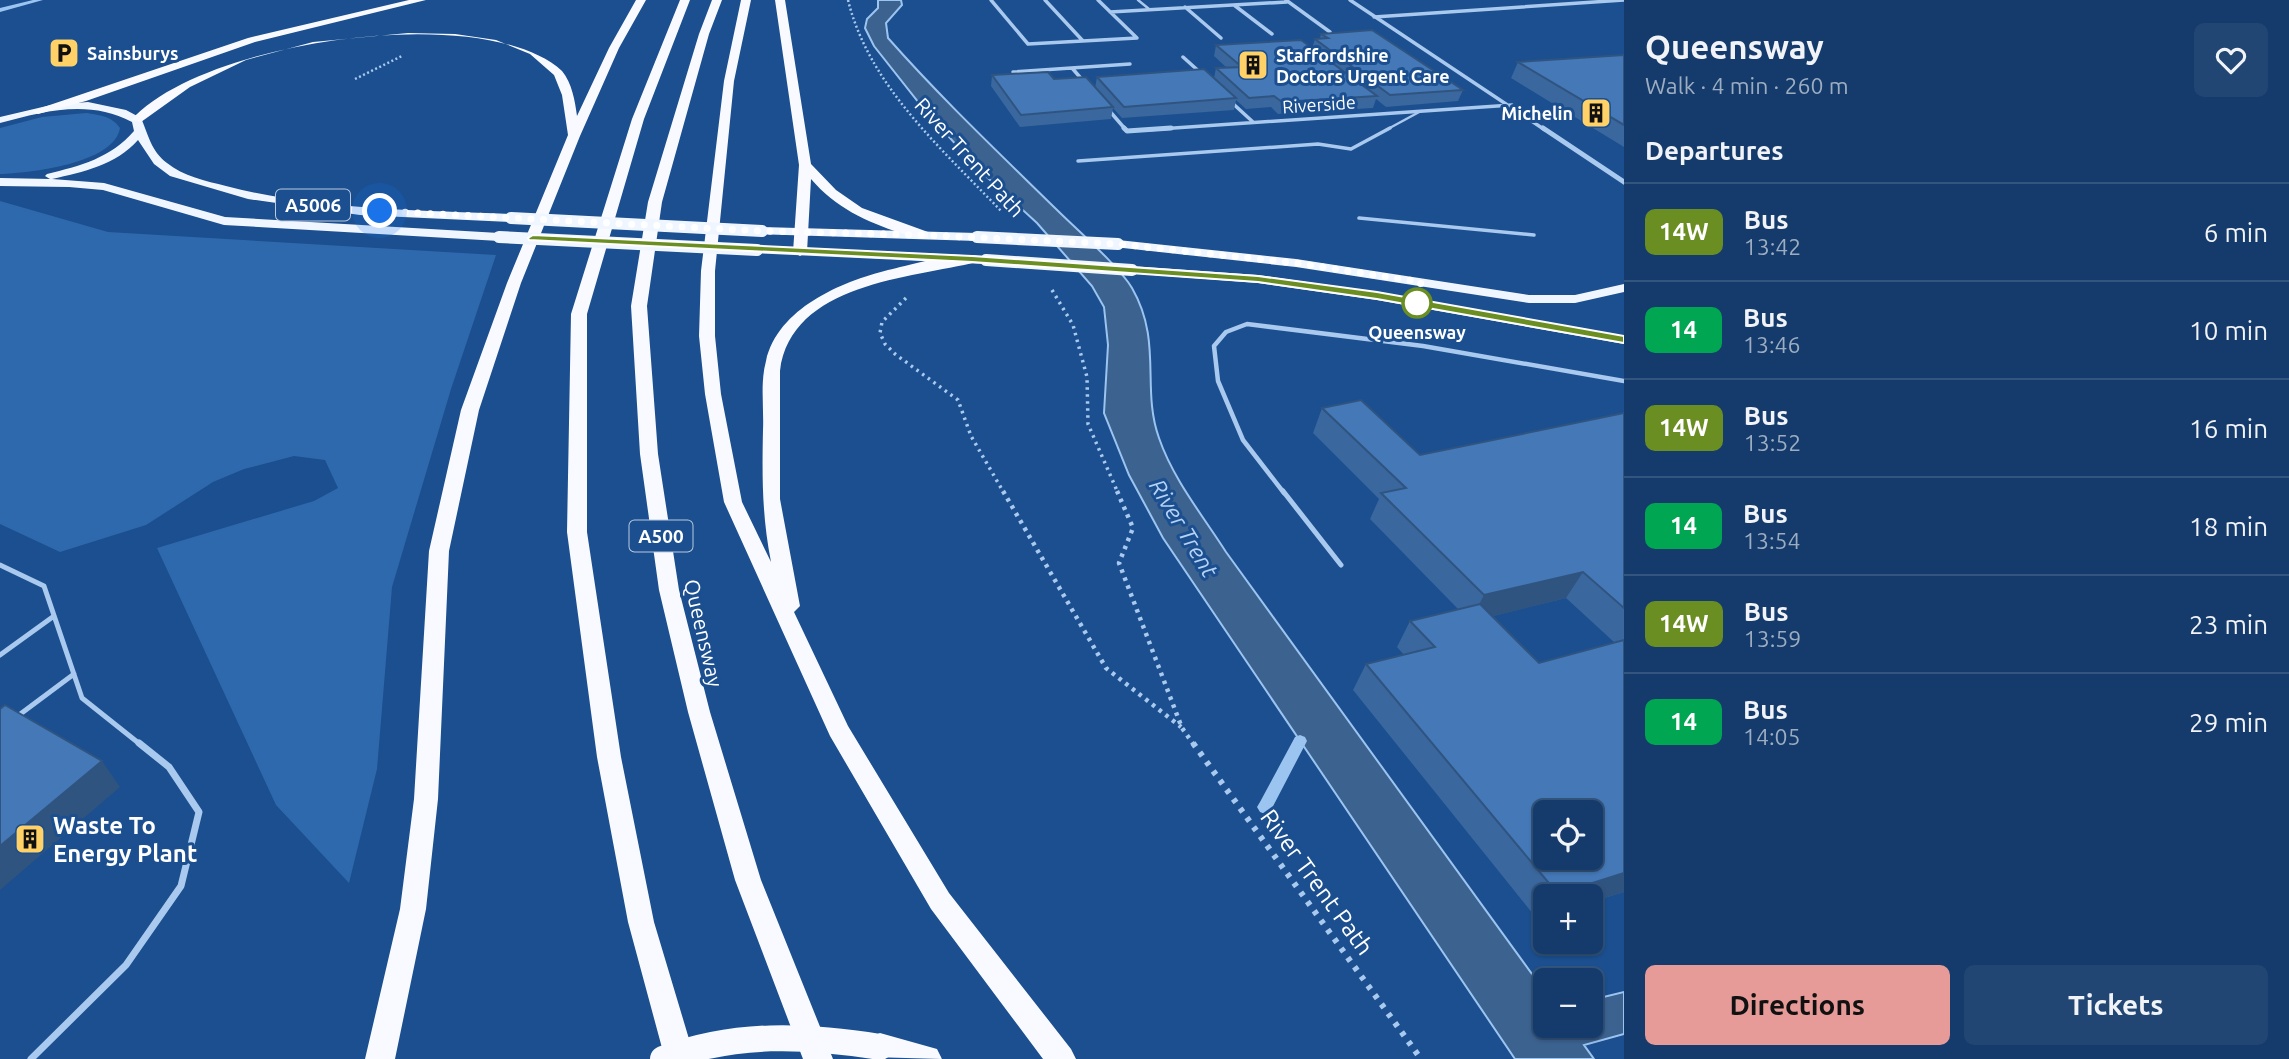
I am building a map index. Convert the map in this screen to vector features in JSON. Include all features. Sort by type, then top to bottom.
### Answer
[{"type":"highway","points":[[37,111],[82,99],[252,40],[421,0]]},
{"type":"highway","points":[[380,1059],[413,909],[426,799],[439,551],[470,410],[514,283],[574,136],[614,48],[641,0]]},
{"type":"highway","points":[[680,1059],[641,922],[609,757],[577,519],[579,314],[638,119],[685,0]]},
{"type":"highway","name":"Queensway","points":[[718,0],[704,34],[655,202],[639,306],[649,454],[669,590],[699,712],[747,880],[818,1059]]},
{"type":"highway","points":[[746,0],[729,81],[708,271],[707,335],[713,394],[733,502],[838,730],[940,901],[1061,1059]]},
{"type":"highway","points":[[779,0],[806,165],[800,252]]},
{"type":"highway","points":[[138,126],[173,90],[243,57],[318,38],[359,32],[440,30],[506,41],[533,52],[549,63],[559,74],[569,97],[574,136]]},
{"type":"highway","points":[[806,165],[828,193],[841,203],[890,226],[923,235]]},
{"type":"highway","points":[[796,637],[780,557],[771,485],[774,357],[794,325],[845,289],[884,274],[979,260]]},
{"type":"highway","points":[[663,1059],[714,1042],[754,1036],[794,1035],[880,1047],[926,1059]]},
{"type":"main road","points":[[0,120],[68,107],[106,108],[128,114],[138,126],[123,149],[92,164],[49,177],[0,181]]},
{"type":"main road","name":"A5006","points":[[138,126],[148,150],[163,166],[186,178],[233,193],[287,203],[762,231],[1118,244],[1296,263],[1529,299],[1575,299],[1624,288]]},
{"type":"main road","name":"A5006","points":[[20,181],[104,187],[224,221],[979,260],[1258,279],[1377,296],[1624,340]]},
{"type":"street","points":[[991,0],[1028,44],[1137,38],[1098,0]]},
{"type":"street","points":[[1045,0],[1083,41]]},
{"type":"street","points":[[1350,0],[1512,105],[1624,182]]},
{"type":"street","points":[[1374,17],[1624,0]]},
{"type":"street","points":[[1110,12],[1286,1],[1330,32]]},
{"type":"street","points":[[1234,5],[1272,34]]},
{"type":"street","points":[[1185,7],[1221,38]]},
{"type":"street","points":[[1183,57],[1213,85]]},
{"type":"street","points":[[1013,72],[1130,64]]},
{"type":"street","points":[[1072,68],[1090,89]]},
{"type":"street","points":[[1223,94],[1253,122]]},
{"type":"street","name":"Riverside","points":[[1100,100],[1127,131],[1512,105]]},
{"type":"street","points":[[1376,105],[1387,113]]},
{"type":"lane","points":[[1138,0],[1149,9]]},
{"type":"lane","points":[[1078,161],[1318,144],[1351,149],[1421,111]]},
{"type":"lane","points":[[1359,218],[1534,235]]},
{"type":"lane","points":[[1341,565],[1243,440],[1218,381],[1214,346],[1226,331],[1247,324],[1304,330],[1450,351],[1624,381]]},
{"type":"lane","points":[[0,565],[44,586],[82,698],[169,767],[199,812],[181,886],[126,965],[31,1059]]},
{"type":"lane","points":[[0,655],[54,616]]},
{"type":"lane","points":[[10,722],[74,674]]},
{"type":"path","name":"River Trent Path","points":[[848,0],[849,13],[866,48],[896,97],[1005,215]]},
{"type":"path","name":"River Trent Path","points":[[1047,283],[1073,325],[1087,377],[1088,424],[1133,528],[1119,563],[1182,727],[1421,1059]]},
{"type":"path","name":"River Trent Path","points":[[903,290],[908,296],[882,322],[880,333],[886,345],[899,358],[928,375],[958,400],[971,436],[1106,668],[1182,727]]},
{"type":"shaded area","points":[[86,113],[100,115],[120,128],[114,140],[103,150],[69,164],[0,174],[0,128],[42,117]]},
{"type":"shaded area","points":[[0,201],[108,232],[496,255],[451,389],[392,587],[377,769],[349,883],[276,805],[157,548],[314,501],[338,488],[325,460],[294,456],[244,469],[213,482],[146,525],[60,552],[0,524]]},
{"type":"water","name":"River Trent","points":[[878,0],[901,0],[902,5],[886,23],[888,38],[928,82],[1107,258],[1132,288],[1147,327],[1154,419],[1172,468],[1226,552],[1533,975],[1533,1038],[1603,1038],[1603,997],[1624,992],[1624,1034],[1584,1045],[1594,1059],[1515,1059],[1163,538],[1129,475],[1104,413],[1108,345],[1104,307],[1092,286],[1037,223],[977,168],[923,108],[874,46],[865,28],[867,19],[878,8]]},
{"type":"building","points":[[1372,30],[1463,90],[1390,95],[1315,39],[1328,38],[1321,34]]},
{"type":"building","points":[[1301,40],[1377,96],[1282,102],[1274,96],[1249,98],[1216,68],[1242,67],[1216,45]]},
{"type":"building","points":[[1624,55],[1624,125],[1518,62]]},
{"type":"building","points":[[1204,69],[1236,98],[1124,107],[1097,77]]},
{"type":"building","points":[[1048,72],[1054,79],[1086,77],[1113,107],[1021,115],[992,75]]},
{"type":"building","points":[[1361,400],[1420,455],[1624,413],[1624,608],[1583,572],[1484,595],[1381,493],[1406,488],[1322,408]]},
{"type":"building","points":[[1480,604],[1539,663],[1624,640],[1624,873],[1589,884],[1550,884],[1538,870],[1603,870],[1603,800],[1533,800],[1533,864],[1366,664],[1435,647],[1410,621]]},
{"type":"building","points":[[5,705],[102,761],[0,846],[0,709]]},
{"type":"waterway","points":[[0,10],[40,0]]},
{"type":"waterway","points":[[1265,807],[1300,741]]},
{"type":"bus line","name":"14W","points":[[533,238],[972,259],[1258,279],[1377,296],[1624,340]]},
{"type":"place","name":"Sainsburys","points":[[64,53]]},
{"type":"place","name":"Staffordshire Doctors Urgent Care","points":[[1253,65]]},
{"type":"place","name":"Michelin","points":[[1596,113]]},
{"type":"place","name":"Queensway","points":[[1417,303]]},
{"type":"place","name":"Waste To Energy Plant","points":[[30,839]]},
{"type":"route","points":[[380,211],[762,231],[1118,244],[1296,263],[1421,282],[1417,303]]}]
